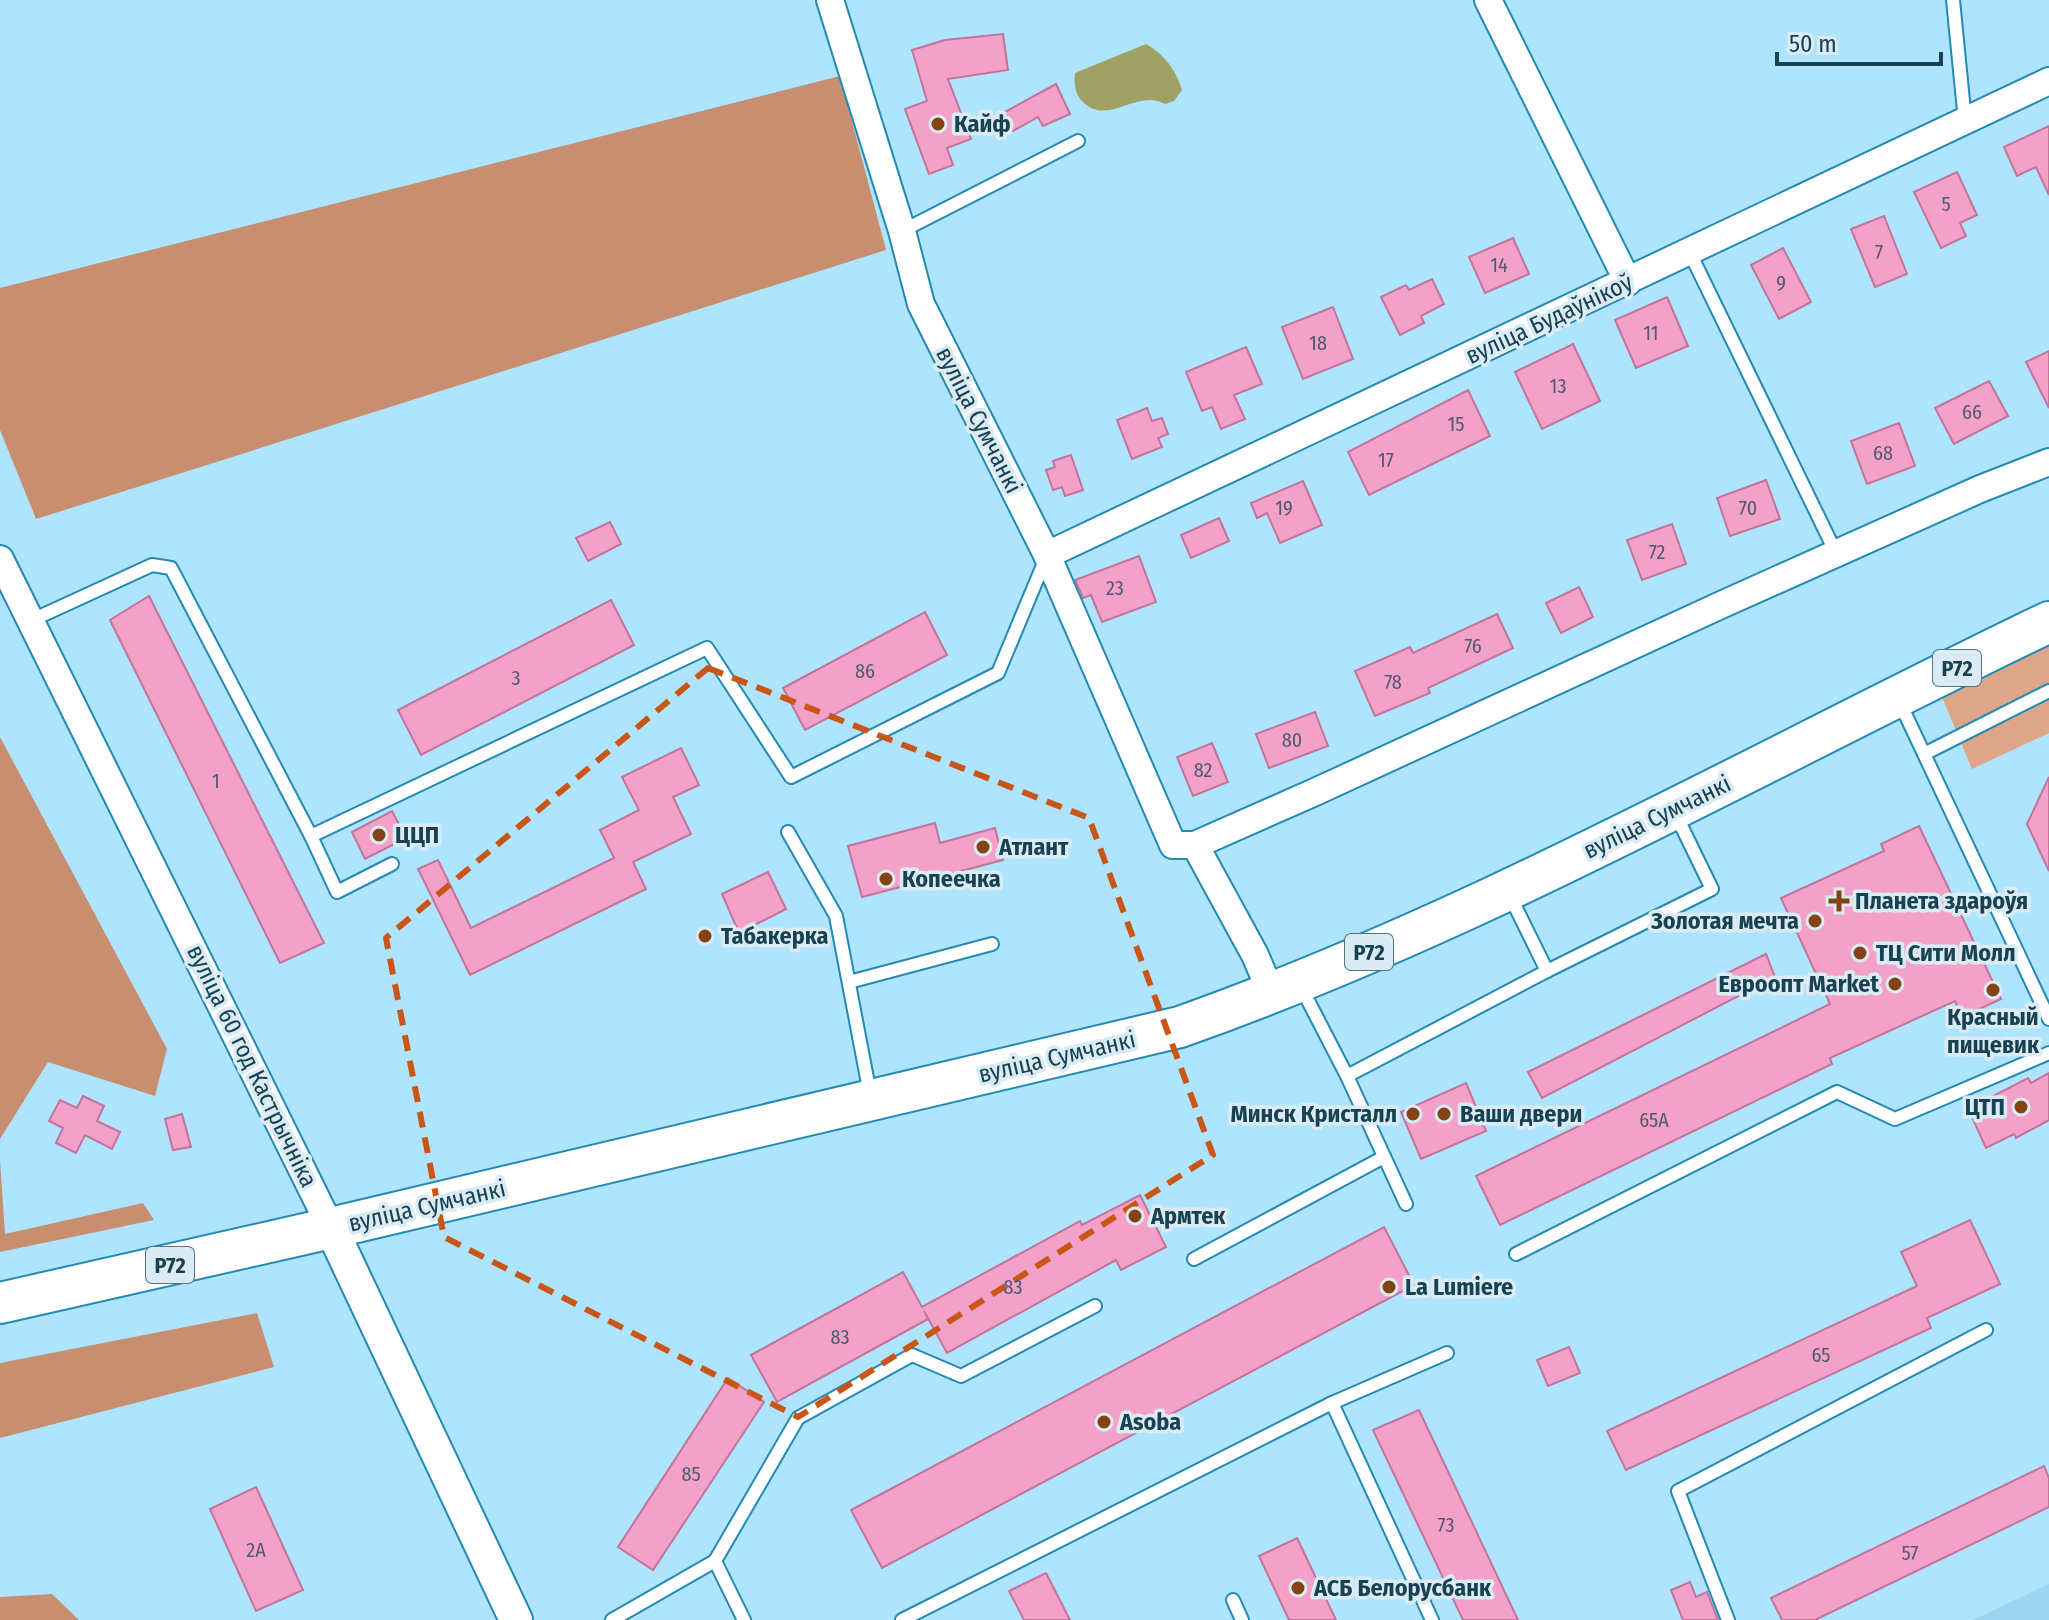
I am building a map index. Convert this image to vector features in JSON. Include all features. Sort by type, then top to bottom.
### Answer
[{"type":"main road","name":"вуліца Сумчанкі","points":[[0,1303],[1180,1027],[1286,989],[1507,890],[2049,622]]},
{"type":"street","name":"вуліца Сумчанкі","points":[[830,0],[902,231],[921,304],[1047,555],[1173,845],[1195,845]]},
{"type":"street","points":[[1488,0],[1628,282]]},
{"type":"street","name":"вуліца Будаўнікоў","points":[[1047,555],[2049,81]]},
{"type":"street","points":[[1286,989],[1255,955],[1195,845],[1721,605],[1980,489],[2049,462]]},
{"type":"street","name":"вуліца 60 год Кастрычніка","points":[[0,559],[331,1228],[516,1620]]},
{"type":"lane","points":[[1953,0],[1965,121]]},
{"type":"lane","points":[[902,231],[1078,141]]},
{"type":"lane","points":[[1690,253],[1837,555]]},
{"type":"lane","points":[[311,836],[707,648],[791,777],[998,673],[1047,555]]},
{"type":"lane","points":[[30,621],[152,565],[171,568],[337,892],[392,864]]},
{"type":"lane","points":[[1924,754],[2049,691]]},
{"type":"lane","points":[[1897,697],[2049,1019]]},
{"type":"lane","points":[[1347,1076],[1712,889],[1673,810]]},
{"type":"lane","points":[[788,832],[836,916],[872,1101]]},
{"type":"lane","points":[[1507,890],[1547,971]]},
{"type":"lane","points":[[849,982],[992,944]]},
{"type":"lane","points":[[1286,989],[1347,1076],[1406,1204]]},
{"type":"lane","points":[[1516,1254],[1837,1092],[1895,1119],[2049,1053]]},
{"type":"lane","points":[[1194,1259],[1384,1157]]},
{"type":"lane","points":[[612,1620],[715,1561],[798,1418],[912,1355],[961,1376],[1095,1306]]},
{"type":"lane","points":[[1728,1620],[1678,1491],[1986,1330]]},
{"type":"lane","points":[[902,1620],[1332,1403],[1447,1353]]},
{"type":"lane","points":[[1332,1403],[1432,1620]]},
{"type":"lane","points":[[715,1561],[744,1620]]},
{"type":"lane","points":[[1233,1600],[1242,1620]]},
{"type":"highlighted area","points":[[708,668],[1089,818],[1213,1155],[798,1417],[444,1237],[386,938]]},
{"type":"shaded area","points":[[1146,44],[1164,58],[1176,76],[1182,90],[1174,101],[1165,104],[1144,100],[1102,111],[1093,109],[1080,99],[1075,73]]},
{"type":"shaded area","points":[[840,76],[886,250],[36,519],[0,430],[0,288]]},
{"type":"shaded area","points":[[2049,644],[2049,733],[1972,769],[1942,697]]},
{"type":"shaded area","points":[[0,737],[167,1049],[155,1096],[48,1062],[0,1139]]},
{"type":"shaded area","points":[[0,1161],[5,1234],[143,1203],[154,1220],[0,1252]]},
{"type":"shaded area","points":[[257,1313],[274,1367],[0,1438],[0,1363]]},
{"type":"shaded area","points":[[2049,1584],[2049,1620],[1973,1620]]},
{"type":"shaded area","points":[[52,1594],[79,1620],[0,1620],[0,1597]]},
{"type":"building","points":[[1003,34],[1008,70],[948,79],[971,139],[947,148],[953,165],[929,174],[905,109],[927,101],[912,50],[945,40]]},
{"type":"building","points":[[1056,84],[1070,114],[1043,126],[1038,117],[1013,131],[1003,113]]},
{"type":"building","points":[[2049,126],[2049,195],[2036,167],[2017,176],[2004,147]]},
{"type":"building","points":[[1957,172],[1977,215],[1960,223],[1966,236],[1941,248],[1914,192]]},
{"type":"building","points":[[1884,216],[1907,274],[1875,287],[1851,229]]},
{"type":"building","points":[[1513,238],[1529,274],[1485,293],[1469,257]]},
{"type":"building","points":[[1783,248],[1811,302],[1779,319],[1751,265]]},
{"type":"building","points":[[1432,279],[1444,304],[1421,316],[1424,323],[1400,335],[1381,297],[1406,285],[1409,290]]},
{"type":"building","points":[[1667,297],[1688,346],[1636,368],[1615,320]]},
{"type":"building","points":[[1333,307],[1353,359],[1303,379],[1282,327]]},
{"type":"building","points":[[1573,344],[1600,401],[1542,429],[1515,372]]},
{"type":"building","points":[[1246,347],[1262,384],[1234,395],[1245,419],[1221,429],[1212,407],[1202,411],[1186,372]]},
{"type":"building","points":[[2049,351],[2049,408],[2026,362]]},
{"type":"building","points":[[1989,381],[2008,416],[1954,444],[1935,408]]},
{"type":"building","points":[[1468,390],[1490,436],[1369,495],[1348,452]]},
{"type":"building","points":[[1147,408],[1152,421],[1162,418],[1168,434],[1158,438],[1162,447],[1132,459],[1117,420]]},
{"type":"building","points":[[1899,423],[1915,466],[1867,484],[1851,441]]},
{"type":"building","points":[[1071,455],[1083,490],[1065,496],[1062,487],[1053,490],[1046,470],[1055,467],[1053,461]]},
{"type":"building","points":[[1766,480],[1780,519],[1730,536],[1717,498]]},
{"type":"building","points":[[1303,481],[1322,525],[1280,543],[1267,513],[1257,518],[1251,503]]},
{"type":"building","points":[[1219,518],[1229,541],[1191,558],[1181,535]]},
{"type":"building","points":[[610,522],[621,544],[588,561],[576,538]]},
{"type":"building","points":[[1672,524],[1686,564],[1642,580],[1627,540]]},
{"type":"building","points":[[1139,556],[1156,602],[1102,622],[1091,595],[1083,598],[1075,580]]},
{"type":"building","points":[[1579,587],[1593,617],[1561,633],[1546,603]]},
{"type":"building","points":[[149,596],[324,943],[280,963],[110,620]]},
{"type":"building","points":[[611,600],[634,645],[421,755],[398,710]]},
{"type":"building","points":[[925,612],[947,655],[805,730],[783,688]]},
{"type":"building","points":[[1497,614],[1513,648],[1428,688],[1430,693],[1375,716],[1355,671],[1410,647],[1413,653]]},
{"type":"building","points":[[1315,712],[1328,746],[1269,768],[1256,734]]},
{"type":"building","points":[[1212,743],[1228,782],[1193,796],[1177,757]]},
{"type":"building","points":[[681,748],[699,785],[673,797],[691,834],[633,862],[646,889],[470,975],[418,869],[438,860],[471,928],[614,858],[600,830],[639,810],[622,777]]},
{"type":"building","points":[[2049,777],[2049,871],[2027,824]]},
{"type":"building","name":"ЦЦП","points":[[392,811],[406,838],[365,859],[352,832]]},
{"type":"building","points":[[935,823],[940,843],[995,828],[1003,860],[862,897],[848,846]]},
{"type":"building","points":[[1919,826],[2001,999],[1962,1017],[1955,1001],[1830,1058],[1832,1064],[1500,1225],[1476,1176],[1830,1004],[1781,898],[1884,851],[1881,844]]},
{"type":"building","points":[[768,872],[786,909],[739,933],[722,894]]},
{"type":"building","points":[[1766,954],[1775,977],[1542,1098],[1528,1072]]},
{"type":"building","points":[[2049,1073],[2049,1120],[2016,1138],[2014,1134],[1986,1148],[1970,1113],[1996,1100],[1993,1096],[2028,1078],[2031,1083]]},
{"type":"building","points":[[1466,1083],[1486,1131],[1421,1159],[1401,1112]]},
{"type":"building","points":[[83,1096],[104,1106],[97,1121],[120,1132],[112,1149],[85,1135],[76,1153],[56,1143],[63,1128],[49,1121],[60,1100],[77,1108]]},
{"type":"building","points":[[182,1114],[191,1147],[173,1150],[165,1119]]},
{"type":"building","points":[[1140,1195],[1166,1247],[1121,1270],[1116,1260],[947,1353],[924,1311],[928,1319],[777,1402],[751,1355],[903,1272],[922,1307],[1080,1221],[1082,1225]]},
{"type":"building","points":[[1970,1220],[2000,1284],[1927,1318],[1931,1328],[1626,1470],[1607,1431],[1917,1286],[1901,1252]]},
{"type":"building","points":[[1384,1227],[1414,1285],[882,1568],[851,1510]]},
{"type":"building","points":[[1569,1347],[1580,1373],[1548,1386],[1537,1360]]},
{"type":"building","points":[[728,1378],[764,1402],[653,1570],[618,1547]]},
{"type":"building","points":[[1419,1410],[1518,1620],[1463,1620],[1373,1430]]},
{"type":"building","points":[[2044,1466],[2049,1478],[2049,1507],[1815,1620],[1782,1620],[1771,1598]]},
{"type":"building","points":[[256,1487],[303,1590],[256,1611],[210,1509]]},
{"type":"building","name":"АСБ Белорусбанк","points":[[1297,1538],[1336,1620],[1289,1620],[1259,1556]]},
{"type":"building","points":[[1046,1573],[1070,1620],[1024,1620],[1009,1591]]},
{"type":"building","points":[[1690,1582],[1696,1597],[1707,1592],[1718,1620],[1683,1620],[1671,1590]]},
{"type":"place","name":"Кайф","points":[[938,124]]},
{"type":"place","name":"ЦЦП","points":[[379,835]]},
{"type":"place","name":"Атлант","points":[[983,847]]},
{"type":"place","name":"Копеечка","points":[[886,879]]},
{"type":"place","name":"Планета здароўя","points":[[1839,901]]},
{"type":"place","name":"Золотая мечта","points":[[1815,921]]},
{"type":"place","name":"Табакерка","points":[[705,936]]},
{"type":"place","name":"ТЦ Сити Молл","points":[[1860,953]]},
{"type":"place","name":"Евроопт Market","points":[[1895,984]]},
{"type":"place","name":"Красный пищевик","points":[[1993,990]]},
{"type":"place","name":"ЦТП","points":[[2021,1107]]},
{"type":"place","name":"Минск Кристалл","points":[[1413,1114]]},
{"type":"place","name":"Ваши двери","points":[[1444,1114]]},
{"type":"place","name":"Армтек","points":[[1135,1216]]},
{"type":"place","name":"La Lumiere","points":[[1389,1287]]},
{"type":"place","name":"Asoba","points":[[1104,1422]]},
{"type":"place","name":"АСБ Белорусбанк","points":[[1298,1588]]}]
